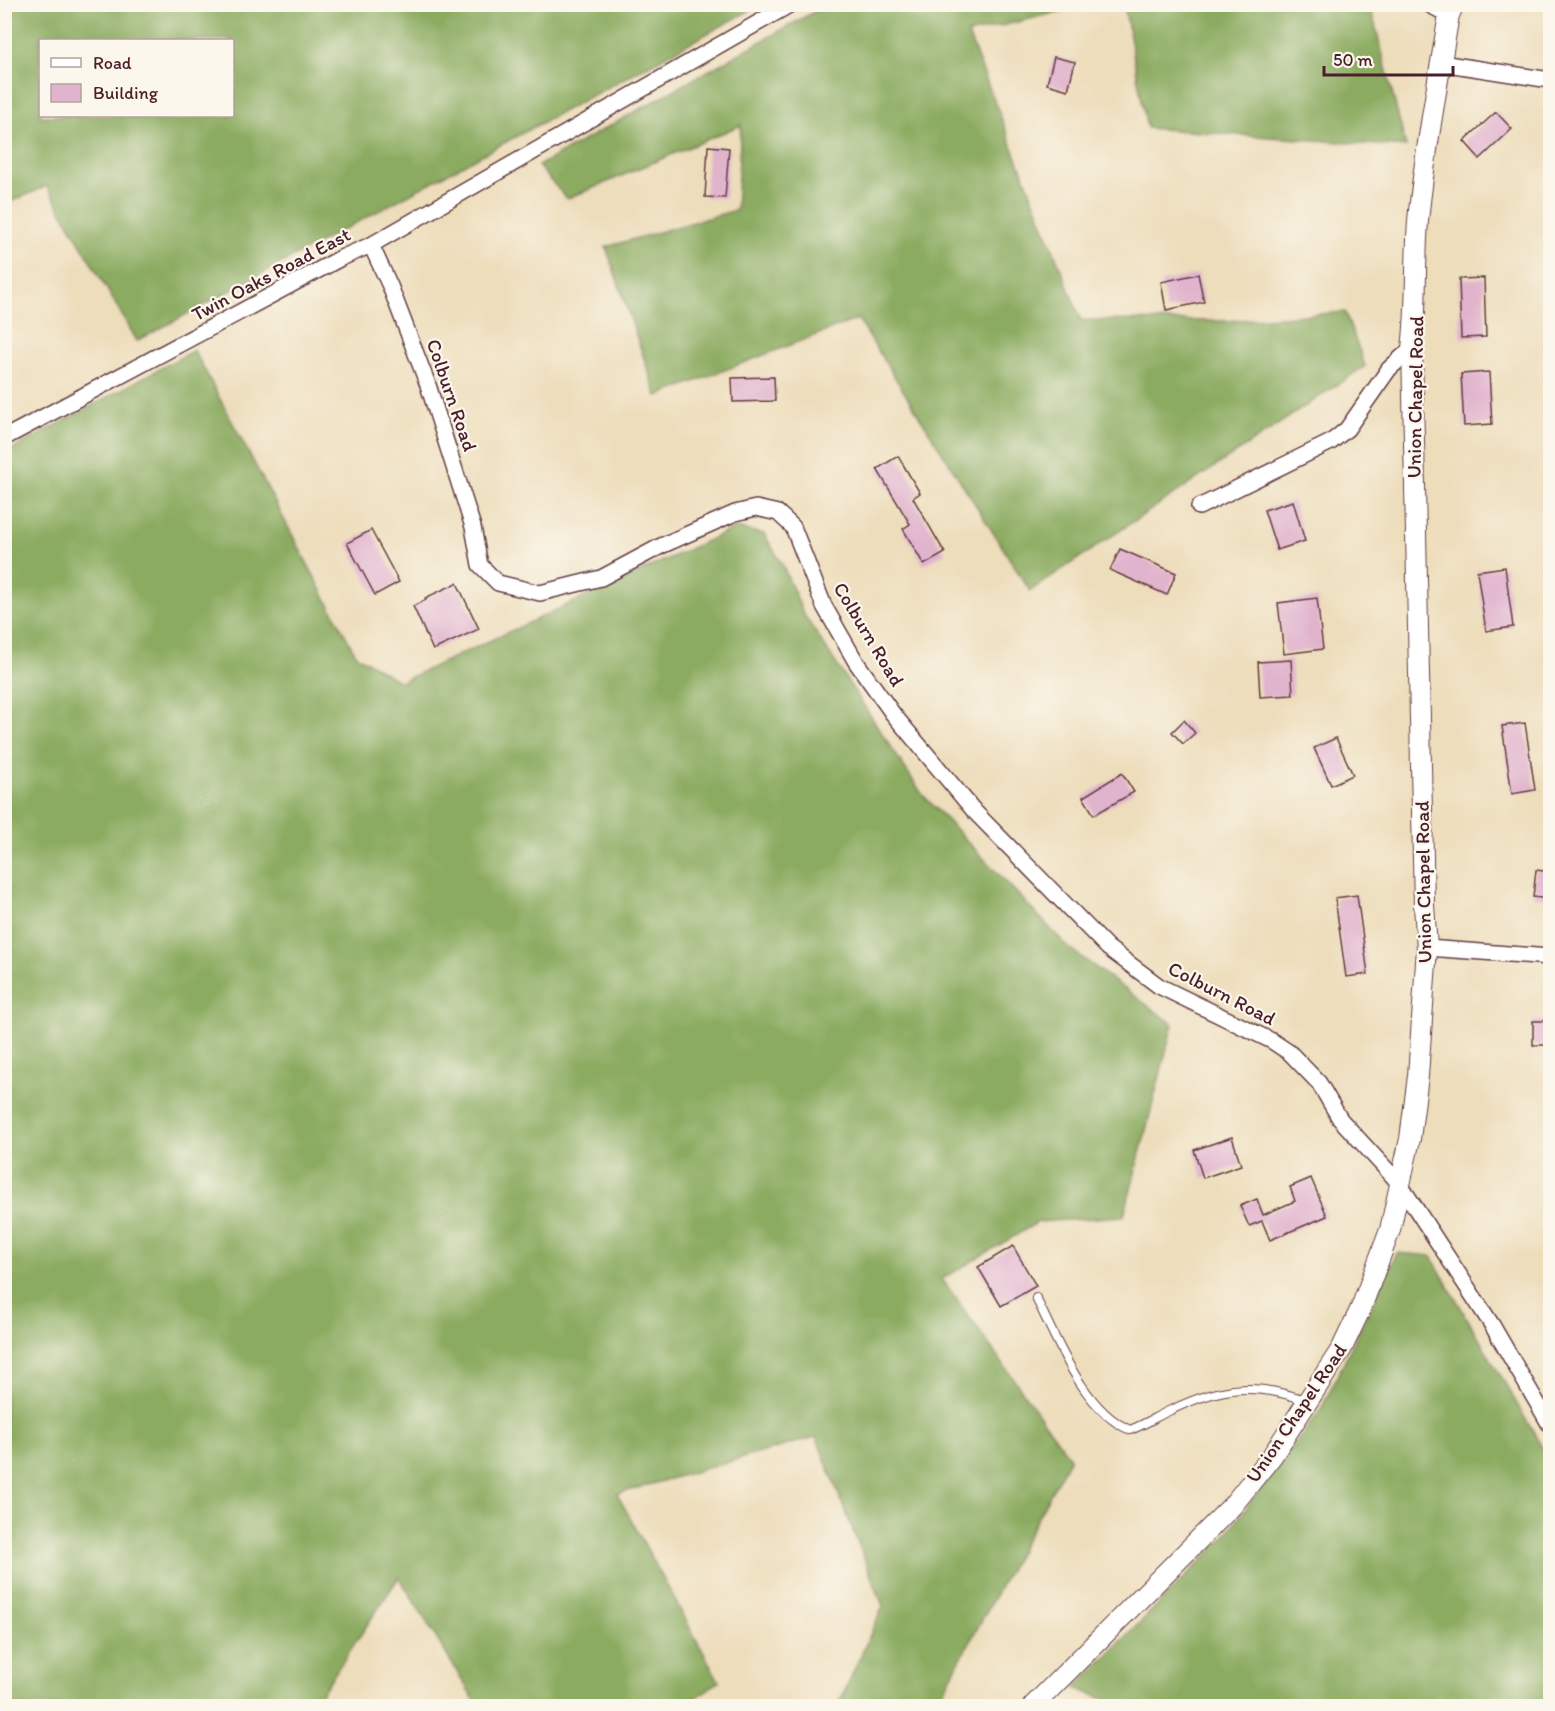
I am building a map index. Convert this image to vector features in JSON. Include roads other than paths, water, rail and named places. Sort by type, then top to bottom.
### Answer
[{"type":"street","name":"Twin Oaks Road East","points":[[4,438],[341,258],[371,245],[791,4]]},
{"type":"street","points":[[1428,4],[1451,10]]},
{"type":"street","name":"Union Chapel Road","points":[[1033,1707],[1232,1506],[1272,1456],[1310,1401],[1342,1348],[1361,1308],[1390,1230],[1410,1139],[1418,1076],[1427,948],[1424,905],[1412,348],[1416,317],[1419,213],[1451,10]]},
{"type":"street","points":[[1441,63],[1551,80]]},
{"type":"street","name":"Colburn Road","points":[[371,245],[390,286],[428,385],[473,527],[480,565],[498,583],[540,593],[601,578],[661,546],[735,513],[756,508],[777,513],[794,527],[824,606],[856,662],[900,722],[975,812],[1108,948],[1158,986],[1254,1031],[1290,1053],[1319,1083],[1346,1125],[1399,1183],[1492,1325],[1551,1425]]},
{"type":"street","points":[[1199,507],[1331,442],[1347,429],[1389,369],[1412,348]]},
{"type":"street","points":[[1427,948],[1551,957]]},
{"type":"lane","points":[[1036,1298],[1088,1395],[1106,1417],[1130,1430],[1171,1409],[1227,1390],[1268,1388],[1310,1401]]}]
